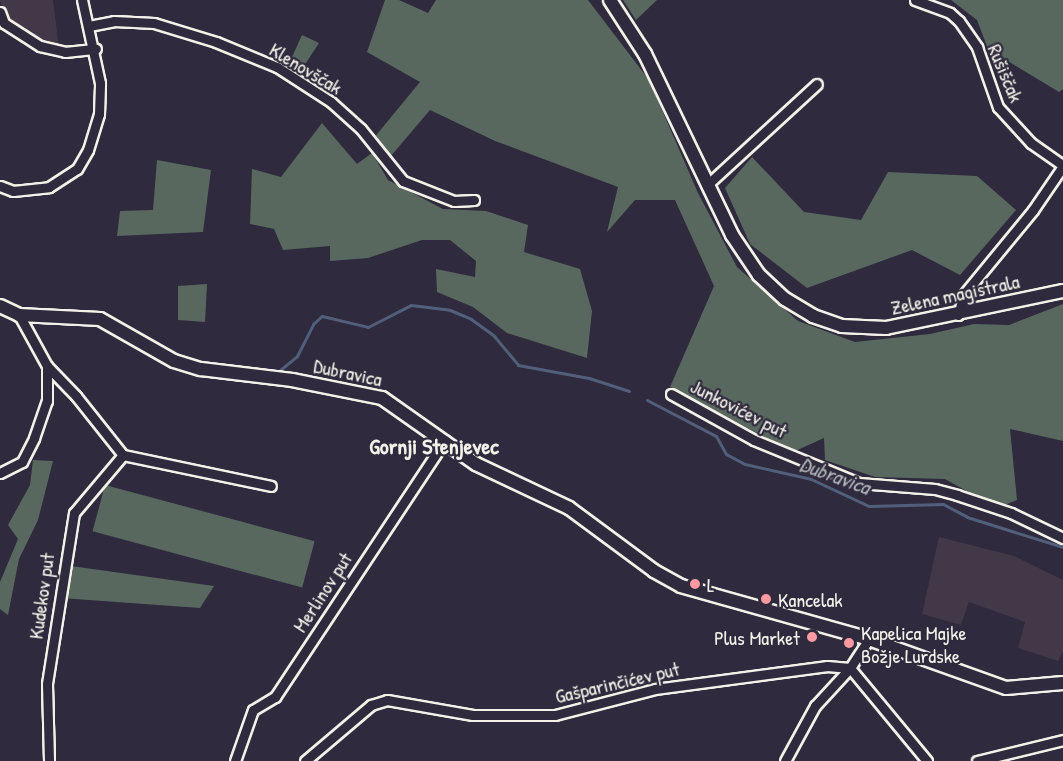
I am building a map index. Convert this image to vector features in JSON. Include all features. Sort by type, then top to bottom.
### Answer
[{"type":"street","points":[[0,186],[30,191],[57,183],[77,169],[99,114],[96,49],[82,0]]},
{"type":"street","name":"Zelena magistrala","points":[[610,0],[645,54],[707,185],[748,261],[785,299],[813,316],[864,328],[912,325],[1063,291]]},
{"type":"street","name":"Rušiščak","points":[[915,0],[950,13],[959,21],[977,47],[998,107],[1031,143],[1063,165],[1033,210],[964,294],[958,315]]},
{"type":"street","points":[[0,12],[4,23],[40,46],[65,52],[96,49]]},
{"type":"street","name":"Klenovščak","points":[[89,26],[114,21],[154,23],[216,42],[277,67],[331,102],[361,129],[403,181],[454,201],[474,200]]},
{"type":"street","points":[[707,185],[818,84]]},
{"type":"street","name":"Dubravica","points":[[0,306],[19,315],[100,319],[190,367],[373,395],[408,412],[476,464],[562,504],[674,583],[869,639],[1006,688],[1063,682]]},
{"type":"street","points":[[19,315],[47,366],[123,455],[271,486]]},
{"type":"street","points":[[1,470],[22,462],[34,438],[47,401],[47,366]]},
{"type":"street","name":"Junkovićev put","points":[[671,394],[754,441],[859,483],[946,492],[1011,513],[1063,538]]},
{"type":"street","name":"Merlinov put","points":[[235,761],[253,710],[274,697],[444,440]]},
{"type":"street","name":"Kudekov put","points":[[49,761],[47,684],[65,551],[74,513],[123,455]]},
{"type":"street","points":[[785,761],[815,706],[850,668],[869,639]]},
{"type":"street","name":"Gašparinčićev put","points":[[304,761],[372,705],[387,700],[473,715],[555,715],[666,688],[808,667],[850,668]]},
{"type":"street","points":[[850,668],[927,761]]},
{"type":"street","points":[[977,761],[1063,740]]},
{"type":"shaded area","points":[[0,0],[53,0],[59,49],[44,44],[5,18]]},
{"type":"shaded area","points":[[939,537],[1014,556],[1063,580],[1063,651],[1058,661],[1018,648],[1025,622],[969,602],[961,625],[922,614]]},
{"type":"green space","points":[[385,0],[399,0],[428,13],[436,0],[588,0],[649,80],[698,193],[737,267],[798,321],[855,342],[930,334],[974,324],[1009,325],[1063,304],[1063,441],[1010,429],[1017,500],[997,508],[945,479],[875,477],[825,460],[824,438],[793,452],[670,387],[714,286],[675,200],[635,200],[607,232],[618,187],[495,141],[430,110],[390,157],[373,139],[420,82],[367,52]]},
{"type":"green space","points":[[623,0],[657,0],[636,20]]},
{"type":"green space","points":[[951,0],[1063,0],[1063,89],[1059,92],[988,49],[977,20]]},
{"type":"green space","points":[[302,35],[319,43],[298,75],[287,68]]},
{"type":"green space","points":[[322,123],[357,164],[372,153],[388,180],[443,209],[486,211],[528,225],[524,252],[580,269],[592,311],[587,358],[507,333],[473,307],[437,292],[436,269],[475,277],[476,261],[450,240],[422,240],[368,258],[330,261],[330,246],[283,250],[274,229],[250,224],[252,169],[281,177]]},
{"type":"green space","points":[[752,157],[804,212],[861,220],[888,172],[977,176],[1016,210],[960,275],[912,250],[807,288],[750,244],[725,188]]},
{"type":"green space","points":[[157,160],[211,170],[203,232],[117,236],[120,211],[153,210]]},
{"type":"green space","points":[[207,284],[205,322],[178,320],[178,286]]},
{"type":"green space","points":[[33,460],[53,461],[38,520],[19,559],[8,615],[0,609],[0,582],[18,539],[8,525],[30,485]]},
{"type":"green space","points":[[105,485],[315,541],[302,588],[93,531]]},
{"type":"green space","points":[[64,565],[214,586],[200,608],[61,598]]},
{"type":"waterway","name":"Dubravica","points":[[280,370],[297,356],[313,324],[322,316],[368,327],[411,305],[450,310],[471,319],[494,336],[518,365],[589,378],[629,391]]},
{"type":"waterway","name":"Dubravica","points":[[647,400],[716,436],[726,454],[745,464],[811,479],[869,506],[943,504],[967,517],[1063,547]]},
{"type":"place","name":"L","points":[[695,584]]},
{"type":"place","name":"Kancelak","points":[[766,599]]},
{"type":"place","name":"Plus Market","points":[[812,637]]},
{"type":"place","name":"Kapelica Majke Božje Lurdske","points":[[849,643]]},
{"type":"district","name":"Gornji Stenjevec","points":[[434,447]]}]
